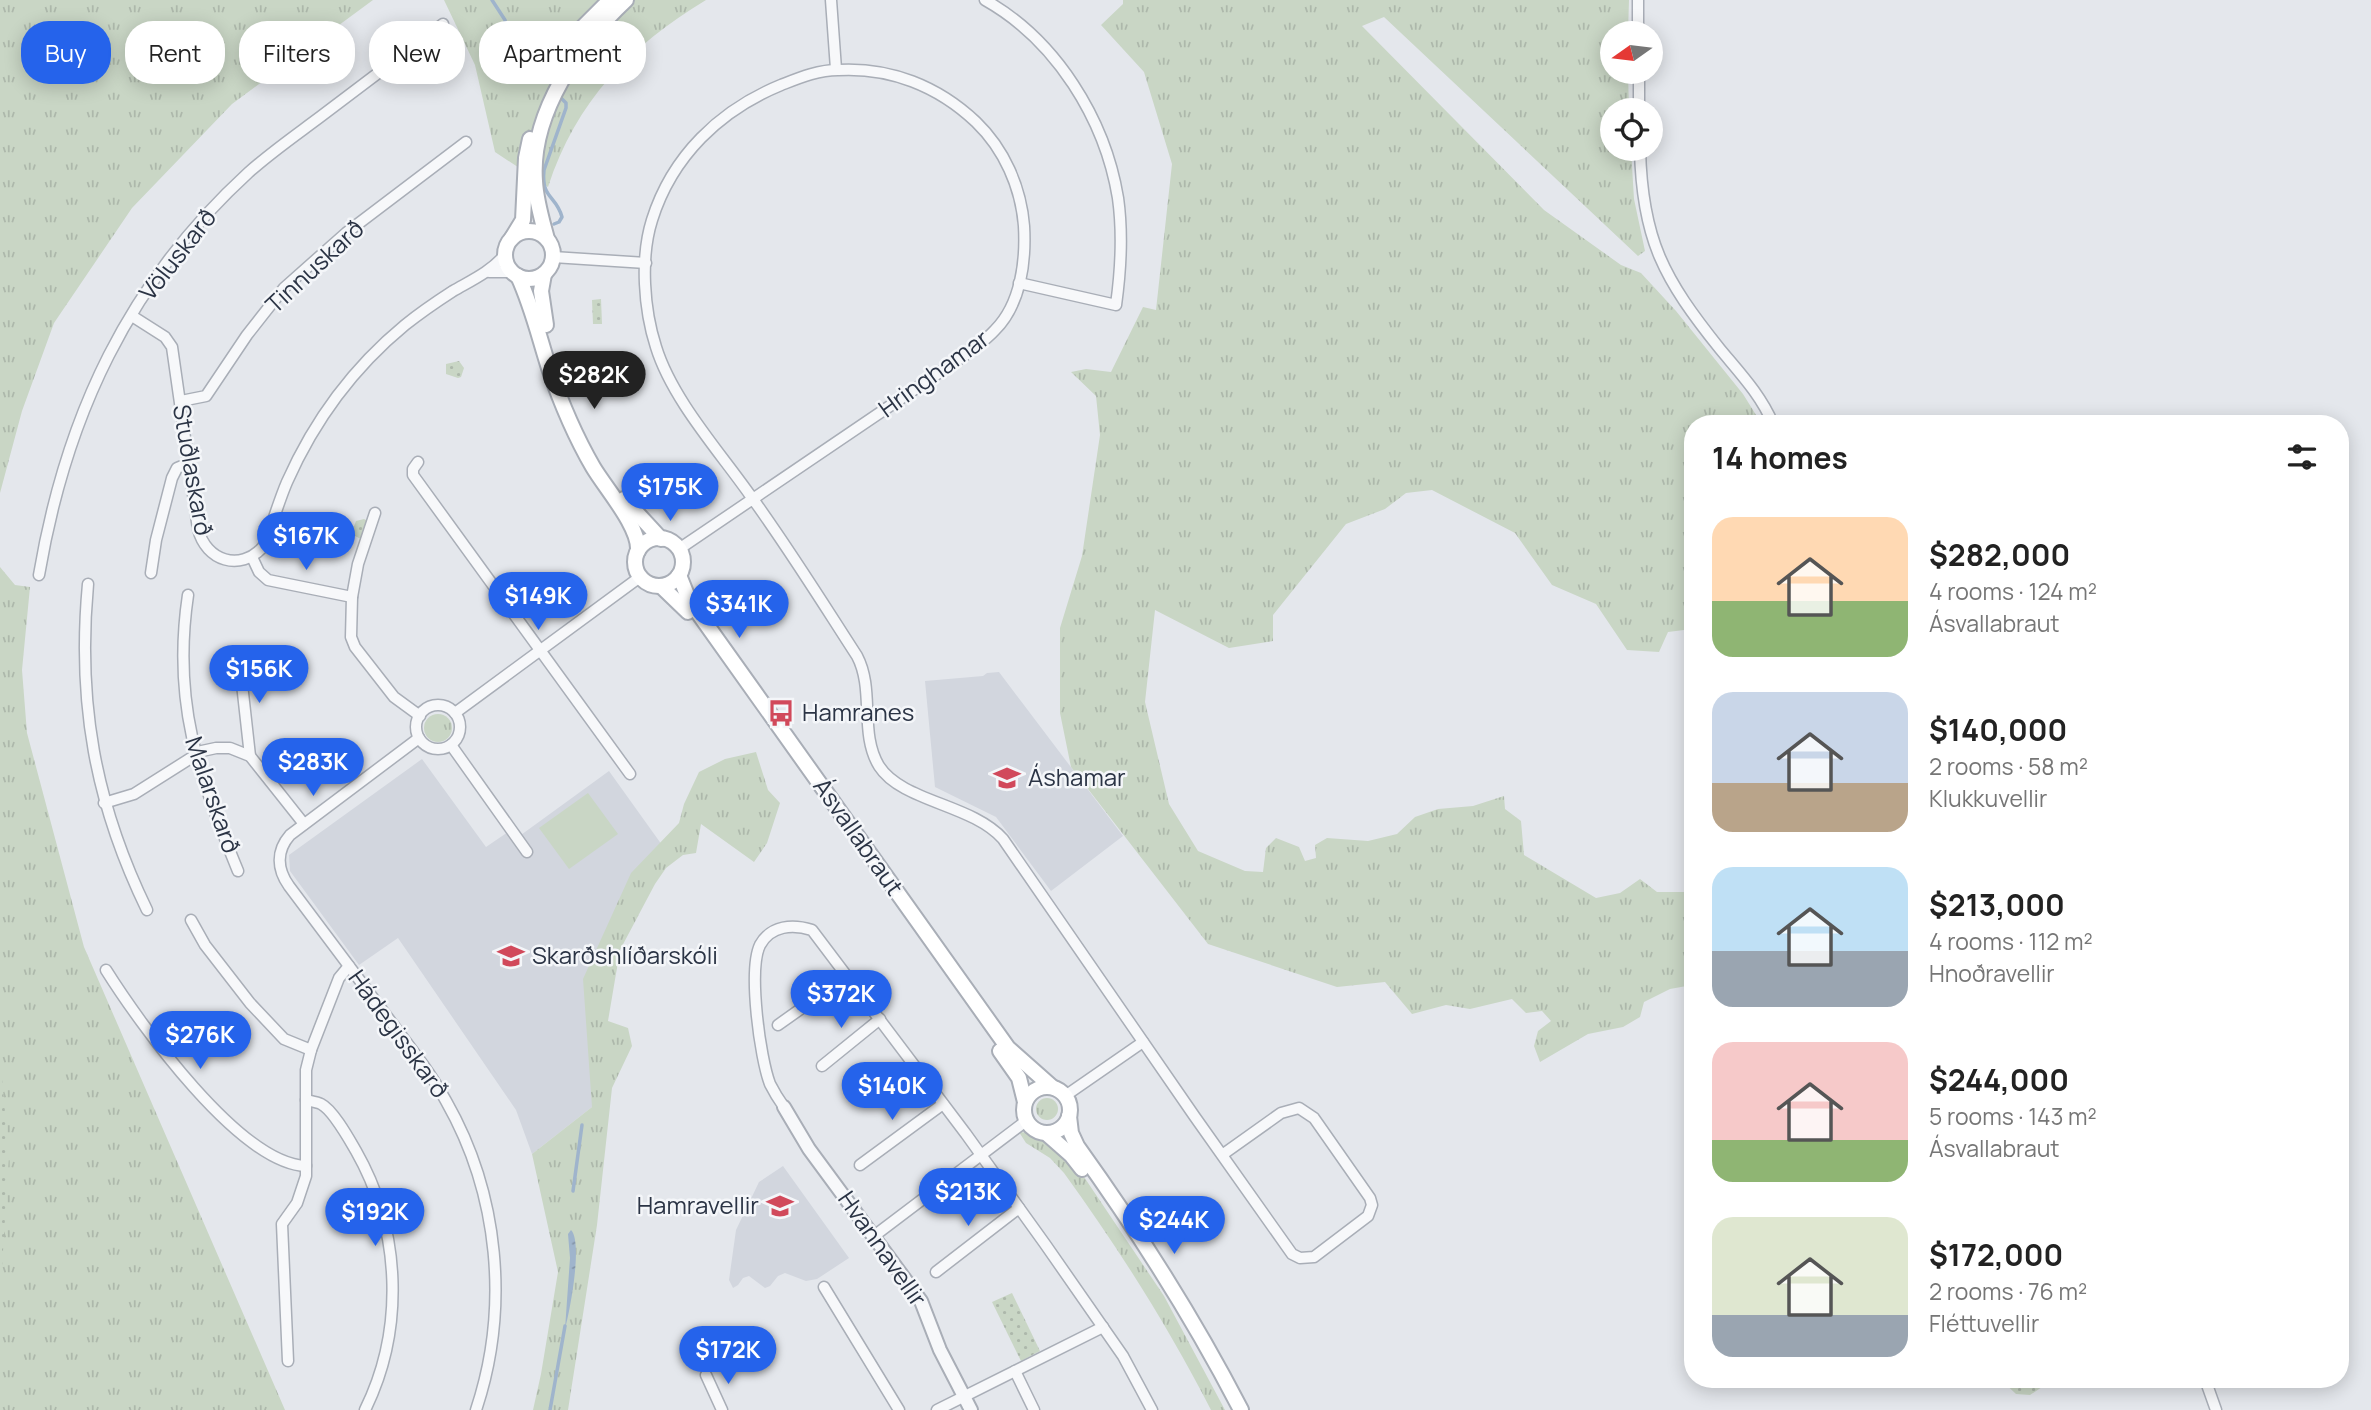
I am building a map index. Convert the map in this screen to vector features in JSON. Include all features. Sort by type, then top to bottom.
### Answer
[{"type":"main road","points":[[610,0],[582,28],[550,82],[532,132],[526,158],[523,220],[506,249],[505,256],[535,317],[559,397],[572,427],[599,476],[637,535],[635,564],[640,577],[653,585],[661,586],[674,581],[679,575],[683,562],[679,549],[668,540],[648,541],[638,551]]},
{"type":"main road","points":[[547,239],[534,180],[542,126],[571,63],[587,40],[626,0]]},
{"type":"main road","points":[[512,238],[527,231],[535,232],[551,244],[553,257],[544,274],[541,291],[543,311],[551,345],[570,401],[601,463],[620,493],[661,539]]},
{"type":"main road","points":[[516,274],[531,278],[544,274]]},
{"type":"main road","name":"Ásvallabraut","points":[[679,575],[689,600],[1008,1048],[1052,1087]]},
{"type":"main road","name":"Ásvallabraut","points":[[661,586],[678,600],[701,628],[1014,1070],[1025,1102]]},
{"type":"main road","points":[[1230,1410],[1187,1329],[1120,1222],[1071,1154],[1046,1133],[1035,1129],[1026,1121],[1025,1102],[1038,1088],[1052,1087],[1065,1096],[1069,1105],[1072,1135],[1077,1146],[1162,1268],[1241,1410]]},
{"type":"main road","points":[[1046,1133],[1058,1129],[1069,1116]]},
{"type":"street","points":[[831,0],[836,69]]},
{"type":"street","points":[[985,0],[998,7],[1052,54],[1074,86],[1094,123],[1109,163],[1117,197],[1121,265],[1116,305],[1019,284]]},
{"type":"street","points":[[1637,0],[1638,21]]},
{"type":"street","name":"Hringhamar","points":[[679,549],[754,499],[968,353],[996,329],[1007,315],[1019,284],[1025,250],[1023,210],[1011,171],[988,135],[960,107],[921,83],[881,72],[836,69],[804,76],[770,90],[735,109],[707,131],[690,149],[661,197],[648,239],[646,263],[651,331],[667,376],[754,499]]},
{"type":"street","name":"Völuskarð","points":[[39,575],[49,522],[71,440],[103,366],[159,274],[187,238],[249,172],[369,80]]},
{"type":"street","name":"Tinnuskarð","points":[[181,401],[200,398],[209,392],[258,320],[312,262],[466,142]]},
{"type":"street","points":[[1641,161],[1646,219],[1665,272],[1678,294],[1754,391],[1768,415]]},
{"type":"street","points":[[352,597],[268,580],[258,572],[252,557],[263,547],[298,459],[338,394],[374,354],[404,327],[435,303],[489,272],[505,256]]},
{"type":"street","points":[[553,257],[646,263]]},
{"type":"street","points":[[489,272],[516,274]]},
{"type":"street","name":"Stuðlaskarð","points":[[132,316],[169,341],[175,361],[202,542],[211,553],[229,562],[252,557]]},
{"type":"street","points":[[418,462],[413,469],[413,475],[630,774]]},
{"type":"street","points":[[151,573],[172,478],[177,468],[189,463]]},
{"type":"street","points":[[754,499],[857,656],[864,676],[870,744],[874,757],[891,780],[987,823],[1003,839],[1143,1042],[1222,1155],[1293,1254],[1300,1258],[1314,1257],[1371,1212],[1370,1198],[1351,1170],[1314,1118],[1299,1108],[1281,1113],[1222,1155]]},
{"type":"street","points":[[375,513],[358,564],[352,597],[351,632],[355,648],[394,697],[420,716]]},
{"type":"street","points":[[455,713],[640,577]]},
{"type":"street","points":[[88,584],[84,640],[86,696],[93,752],[104,803],[124,860],[147,910]]},
{"type":"street","name":"Malarskarð","points":[[188,594],[182,665],[186,714],[209,799],[238,871]]},
{"type":"street","points":[[239,657],[250,756]]},
{"type":"street","points":[[446,707],[455,713],[460,726],[451,745],[434,748],[419,738],[416,727],[420,716],[427,709],[446,707]]},
{"type":"street","name":"Hádegisskarð","points":[[419,738],[290,835],[282,846],[279,860],[281,872],[419,1060],[445,1100],[467,1142],[482,1187],[493,1244],[495,1308],[489,1358],[476,1410]]},
{"type":"street","points":[[451,745],[527,852]]},
{"type":"street","points":[[104,803],[134,794],[195,755],[222,747],[250,756],[304,824]]},
{"type":"street","points":[[191,920],[205,945],[250,1003],[284,1039],[311,1050]]},
{"type":"street","points":[[781,1102],[768,1074],[759,1033],[756,967],[761,945],[769,934],[794,926],[812,930],[981,1155],[1123,1356],[1152,1410]]},
{"type":"street","points":[[288,1361],[282,1224],[301,1194],[306,1167],[306,1070],[311,1050],[339,978],[349,966]]},
{"type":"street","points":[[106,971],[155,1042],[205,1099],[270,1156],[286,1164],[306,1167]]},
{"type":"street","points":[[778,1025],[847,976]]},
{"type":"street","points":[[822,1066],[880,1019]]},
{"type":"street","points":[[1065,1096],[1143,1042]]},
{"type":"street","points":[[306,1100],[323,1105],[352,1143],[373,1186],[387,1232],[392,1264],[392,1317],[382,1369],[365,1410]]},
{"type":"street","name":"Hvannavellir","points":[[781,1102],[809,1149],[921,1301],[940,1350],[971,1410]]},
{"type":"street","points":[[860,1165],[943,1104]]},
{"type":"street","points":[[874,1236],[1026,1121]]},
{"type":"street","points":[[936,1272],[1019,1208]]},
{"type":"street","points":[[824,1287],[899,1410]]},
{"type":"street","points":[[937,1410],[1103,1327]]},
{"type":"street","points":[[1014,1371],[1034,1410]]},
{"type":"street","points":[[706,1375],[722,1410]]},
{"type":"street","points":[[2208,1388],[2216,1410]]},
{"type":"shaded area","name":"Áshamar","points":[[999,672],[1123,836],[1051,891],[996,817],[935,787],[925,681]]},
{"type":"shaded area","name":"Skarðshlíðarskóli","points":[[422,759],[486,847],[508,832],[514,840],[609,771],[667,852],[621,925],[592,1107],[532,1154],[516,1110],[398,938],[359,965],[290,871],[289,855]]},
{"type":"shaded area","name":"Hamravellir","points":[[783,1166],[849,1258],[817,1279],[806,1281],[785,1273],[765,1288],[749,1276],[733,1288],[729,1280],[736,1230],[759,1182]]},
{"type":"green space","points":[[0,0],[373,0],[345,21],[239,21],[239,84],[259,84],[232,104],[132,208],[54,323],[22,411],[0,493]]},
{"type":"green space","points":[[444,0],[706,0],[646,43],[646,21],[479,21],[479,82],[475,65],[465,44],[465,21],[454,21]]},
{"type":"green space","points":[[1123,0],[1629,0],[1628,21],[1600,21],[1600,84],[1628,84],[1629,98],[1600,98],[1600,161],[1632,161],[1634,199],[1645,251],[1638,256],[1384,17],[1362,26],[1544,210],[1621,265],[1641,273],[1676,311],[1743,394],[1756,415],[1684,415],[1684,630],[1668,632],[1659,652],[1627,650],[1596,604],[1552,585],[1515,533],[1432,490],[1406,493],[1385,509],[1346,524],[1273,615],[1273,641],[1229,648],[1155,610],[1145,702],[1169,804],[1198,851],[1245,871],[1263,872],[1266,848],[1276,838],[1299,847],[1305,861],[1316,858],[1315,845],[1327,838],[1368,841],[1397,834],[1415,817],[1438,809],[1473,806],[1504,796],[1505,809],[1521,821],[1524,855],[1596,898],[1620,893],[1640,879],[1657,892],[1684,892],[1684,986],[1670,989],[1644,1002],[1640,1017],[1623,1027],[1588,1034],[1540,1062],[1534,1046],[1538,1031],[1551,1021],[1542,1011],[1526,1013],[1512,999],[1470,1009],[1446,1005],[1412,1014],[1385,982],[1337,987],[1208,944],[1071,767],[1060,713],[1060,628],[1082,556],[1100,435],[1096,396],[1071,372],[1086,369],[1111,372],[1143,307],[1156,310],[1172,164],[1144,72],[1101,25],[1123,4]]},
{"type":"green space","points":[[479,84],[604,84],[574,128],[548,187],[495,152]]},
{"type":"green space","points":[[601,299],[602,324],[593,324],[592,300]]},
{"type":"green space","points":[[459,361],[464,368],[461,377],[446,374],[446,364]]},
{"type":"green space","points":[[356,521],[368,521],[363,540],[351,534]]},
{"type":"green space","points":[[0,567],[15,585],[30,587],[22,670],[27,733],[84,947],[285,1410],[0,1410]]},
{"type":"green space","points":[[438,714],[448,718],[452,728],[448,738],[438,742],[428,738],[424,728],[428,718]]},
{"type":"green space","points":[[756,752],[768,790],[780,803],[767,843],[754,862],[701,824],[696,853],[683,855],[666,868],[620,950],[608,1021],[628,1028],[632,1046],[612,1088],[597,1225],[568,1410],[533,1410],[558,1272],[532,1154],[592,1107],[583,979],[631,873],[679,823],[684,804],[699,772],[725,759]]},
{"type":"green space","points":[[588,793],[618,834],[569,869],[539,828]]},
{"type":"green space","points":[[0,1056],[9,1156],[0,1299]]},
{"type":"green space","points":[[1047,1098],[1057,1105],[1058,1109],[1051,1119],[1047,1120],[1037,1113],[1036,1109],[1043,1099]]},
{"type":"green space","points":[[1019,1132],[1030,1133],[1047,1141],[1076,1165],[1164,1296],[1225,1410],[1211,1410],[1142,1288],[1064,1173],[1050,1158],[1026,1143]]},
{"type":"green space","points":[[1012,1293],[1040,1351],[1021,1361],[992,1302]]},
{"type":"green space","points":[[2010,1388],[2040,1388],[2030,1395],[2016,1394]]},
{"type":"water","points":[[571,1230],[576,1248],[576,1262],[565,1329],[570,1258],[568,1234]]},
{"type":"waterway","points":[[492,0],[505,21]]},
{"type":"waterway","points":[[554,224],[562,217],[547,192],[544,170],[566,108],[566,103],[560,97]]},
{"type":"waterway","points":[[573,1191],[582,1125]]},
{"type":"waterway","points":[[550,1410],[565,1326]]},
{"type":"place","name":"Hamranes","points":[[781,713]]},
{"type":"place","name":"Áshamar","points":[[1007,778]]},
{"type":"place","name":"Skarðshlíðarskóli","points":[[511,956]]},
{"type":"place","name":"Hamravellir","points":[[780,1206]]}]
